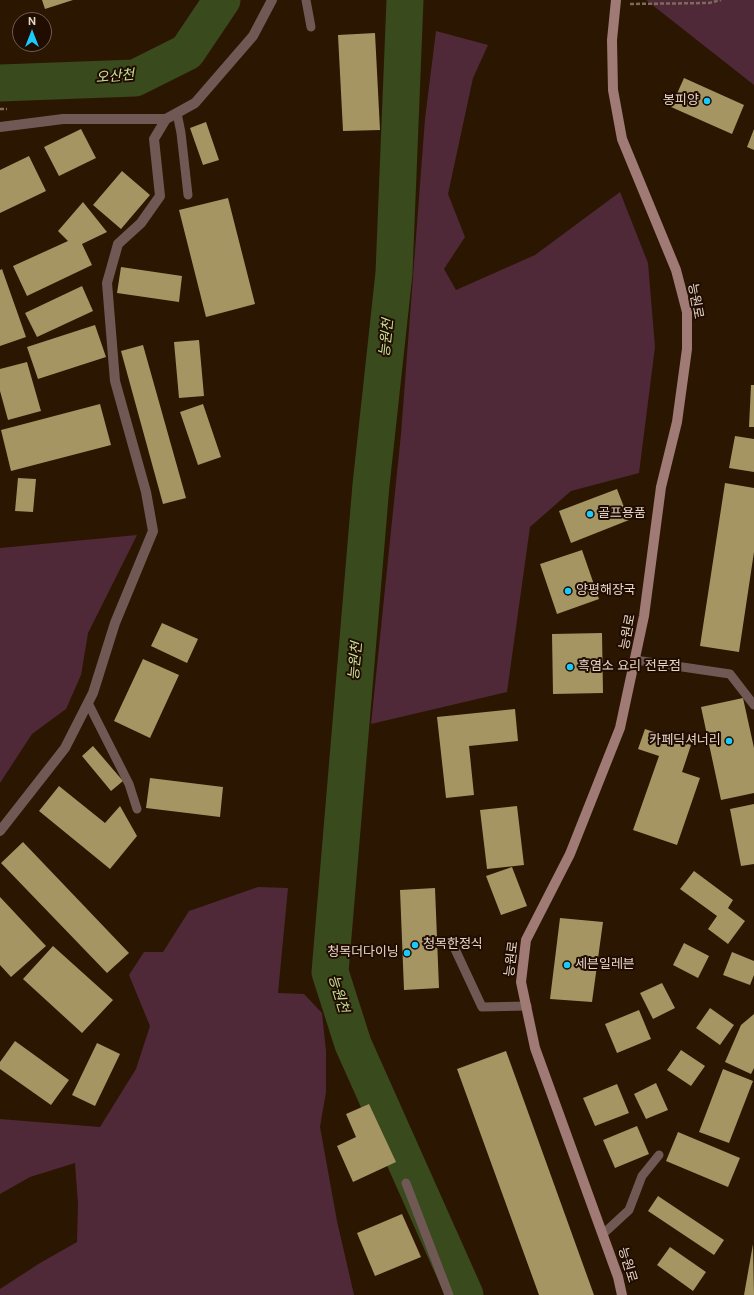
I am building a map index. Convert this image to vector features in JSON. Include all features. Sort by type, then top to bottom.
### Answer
[{"type":"street","points":[[0,127],[63,119],[166,119],[195,104],[248,42],[272,0]]},
{"type":"street","name":"능원로","points":[[616,2],[612,40],[612,90],[622,140],[676,270],[686,312],[687,349],[677,422],[661,487],[644,616],[620,728],[570,854],[526,940],[522,982],[535,1048],[603,1234],[618,1277],[622,1295]]},
{"type":"street","points":[[0,831],[65,748],[88,703],[93,693],[115,624],[153,531],[146,492],[116,381],[107,283],[118,244],[141,223],[160,196],[154,140],[166,119]]},
{"type":"lane","points":[[306,0],[311,27]]},
{"type":"lane","points":[[177,113],[181,133],[188,195]]},
{"type":"lane","points":[[635,660],[730,674],[754,705]]},
{"type":"lane","points":[[88,703],[129,784],[137,809]]},
{"type":"lane","points":[[454,947],[482,1007],[527,1006]]},
{"type":"lane","points":[[603,1234],[629,1210],[642,1176],[659,1155]]},
{"type":"lane","points":[[406,1183],[449,1295]]},
{"type":"path","points":[[616,2],[709,3],[721,0]]},
{"type":"path","points":[[0,109],[15,109]]},
{"type":"shaded area","points":[[646,0],[754,0],[754,85]]},
{"type":"shaded area","points":[[436,31],[488,45],[473,78],[448,194],[465,237],[444,269],[456,290],[535,255],[620,192],[648,263],[655,347],[639,473],[571,491],[530,527],[507,692],[371,724],[401,434],[425,119]]},
{"type":"shaded area","points":[[137,535],[88,633],[81,675],[66,709],[32,734],[0,783],[0,548]]},
{"type":"shaded area","points":[[258,887],[288,888],[278,993],[304,994],[322,1013],[326,1051],[326,1092],[320,1127],[337,1221],[354,1295],[0,1295],[0,1289],[40,1263],[77,1242],[78,1204],[75,1163],[30,1177],[0,1194],[0,1119],[100,1127],[136,1069],[150,1026],[129,975],[144,952],[163,952],[189,911]]},
{"type":"building","points":[[42,0],[73,0],[45,9]]},
{"type":"building","points":[[375,33],[380,130],[343,131],[338,35]]},
{"type":"building","points":[[684,78],[744,105],[732,134],[671,107]]},
{"type":"building","points":[[206,122],[219,160],[203,165],[190,128]]},
{"type":"building","points":[[81,129],[96,158],[59,176],[44,147]]},
{"type":"building","points":[[754,129],[754,150],[747,147]]},
{"type":"building","points":[[29,156],[46,191],[0,213],[0,170]]},
{"type":"building","points":[[122,171],[150,195],[121,229],[93,205]]},
{"type":"building","points":[[228,198],[255,304],[206,317],[179,210]]},
{"type":"building","points":[[83,202],[107,232],[82,244],[92,265],[27,296],[13,266],[68,241],[58,231]]},
{"type":"building","points":[[121,267],[182,276],[179,302],[117,293]]},
{"type":"building","points":[[2,269],[26,337],[0,346],[0,270]]},
{"type":"building","points":[[82,286],[93,311],[37,337],[25,313]]},
{"type":"building","points":[[95,325],[106,357],[38,379],[27,347]]},
{"type":"building","points":[[199,340],[204,396],[179,398],[174,342]]},
{"type":"building","points":[[143,345],[186,498],[163,504],[121,351]]},
{"type":"building","points":[[27,362],[41,411],[8,420],[0,391],[0,369]]},
{"type":"building","points":[[751,385],[754,385],[754,427],[749,427]]},
{"type":"building","points":[[100,404],[111,445],[11,471],[1,430]]},
{"type":"building","points":[[203,404],[221,457],[198,465],[180,412]]},
{"type":"building","points":[[735,436],[754,439],[754,472],[729,468]]},
{"type":"building","points":[[18,478],[36,479],[33,512],[15,511]]},
{"type":"building","points":[[725,483],[754,488],[754,552],[739,652],[700,646]]},
{"type":"building","points":[[617,489],[629,520],[571,543],[559,511]]},
{"type":"building","points":[[582,550],[599,599],[557,614],[540,564]]},
{"type":"building","points":[[162,623],[198,639],[187,663],[151,646]]},
{"type":"building","points":[[602,633],[603,693],[553,694],[552,634]]},
{"type":"building","points":[[143,659],[179,675],[150,738],[114,721]]},
{"type":"building","points":[[743,698],[754,748],[754,793],[721,800],[701,707]]},
{"type":"building","points":[[515,709],[518,741],[469,746],[474,795],[446,798],[437,717]]},
{"type":"building","points":[[645,729],[691,745],[682,772],[700,778],[677,845],[633,830],[659,756],[638,749]]},
{"type":"building","points":[[93,746],[123,781],[111,791],[82,756]]},
{"type":"building","points":[[150,778],[223,787],[220,817],[146,808]]},
{"type":"building","points":[[59,786],[105,823],[120,806],[137,836],[110,869],[39,811]]},
{"type":"building","points":[[754,804],[754,864],[741,866],[730,809]]},
{"type":"building","points":[[517,806],[524,865],[487,869],[480,810]]},
{"type":"building","points":[[23,842],[129,953],[107,973],[1,863]]},
{"type":"building","points":[[512,867],[527,906],[501,915],[486,876]]},
{"type":"building","points":[[694,871],[733,900],[728,908],[745,921],[728,944],[708,929],[717,916],[680,889]]},
{"type":"building","points":[[435,888],[439,988],[404,990],[400,890]]},
{"type":"building","points":[[0,897],[46,946],[11,977],[0,965]]},
{"type":"building","points":[[560,918],[603,922],[592,1002],[550,999]]},
{"type":"building","points":[[684,943],[709,956],[698,978],[673,965]]},
{"type":"building","points":[[53,946],[113,1000],[82,1033],[23,979]]},
{"type":"building","points":[[732,952],[754,961],[754,975],[750,985],[723,975]]},
{"type":"building","points":[[662,983],[675,1008],[653,1019],[640,993]]},
{"type":"building","points":[[710,1008],[734,1025],[720,1045],[696,1028]]},
{"type":"building","points":[[639,1010],[651,1039],[617,1053],[605,1024]]},
{"type":"building","points":[[754,1014],[754,1068],[751,1074],[725,1062],[741,1025]]},
{"type":"building","points":[[15,1041],[69,1080],[51,1105],[0,1069],[0,1062]]},
{"type":"building","points":[[97,1043],[120,1054],[95,1106],[72,1095]]},
{"type":"building","points":[[681,1050],[705,1066],[691,1086],[667,1070]]},
{"type":"building","points":[[506,1051],[594,1295],[539,1295],[457,1069]]},
{"type":"building","points":[[723,1069],[753,1081],[729,1143],[699,1132]]},
{"type":"building","points":[[656,1083],[668,1110],[646,1119],[634,1094]]},
{"type":"building","points":[[617,1084],[629,1113],[595,1126],[583,1098]]},
{"type":"building","points":[[369,1104],[396,1162],[353,1182],[337,1146],[356,1137],[346,1114]]},
{"type":"building","points":[[637,1126],[649,1154],[615,1168],[603,1140]]},
{"type":"building","points":[[678,1132],[740,1158],[728,1187],[666,1161]]},
{"type":"building","points":[[658,1196],[724,1240],[714,1255],[648,1211]]},
{"type":"building","points":[[402,1214],[421,1257],[375,1276],[357,1233]]},
{"type":"building","points":[[753,1244],[754,1295],[744,1295]]},
{"type":"building","points":[[670,1247],[706,1272],[693,1291],[657,1265]]},
{"type":"waterway","name":"오산천","points":[[0,83],[135,78],[187,52],[222,0]]},
{"type":"waterway","name":"능원천","points":[[405,0],[394,273],[371,485],[330,972],[353,1044],[465,1295]]},
{"type":"place","name":"봉피양","points":[[707,101]]},
{"type":"place","name":"골프용품","points":[[590,514]]},
{"type":"place","name":"양평해장국","points":[[568,591]]},
{"type":"place","name":"흑염소 요리 전문점","points":[[570,667]]},
{"type":"place","name":"카페딕셔너리","points":[[729,741]]},
{"type":"place","name":"청목한정식","points":[[415,945]]},
{"type":"place","name":"청목더다이닝","points":[[407,953]]},
{"type":"place","name":"세븐일레븐","points":[[567,965]]}]
